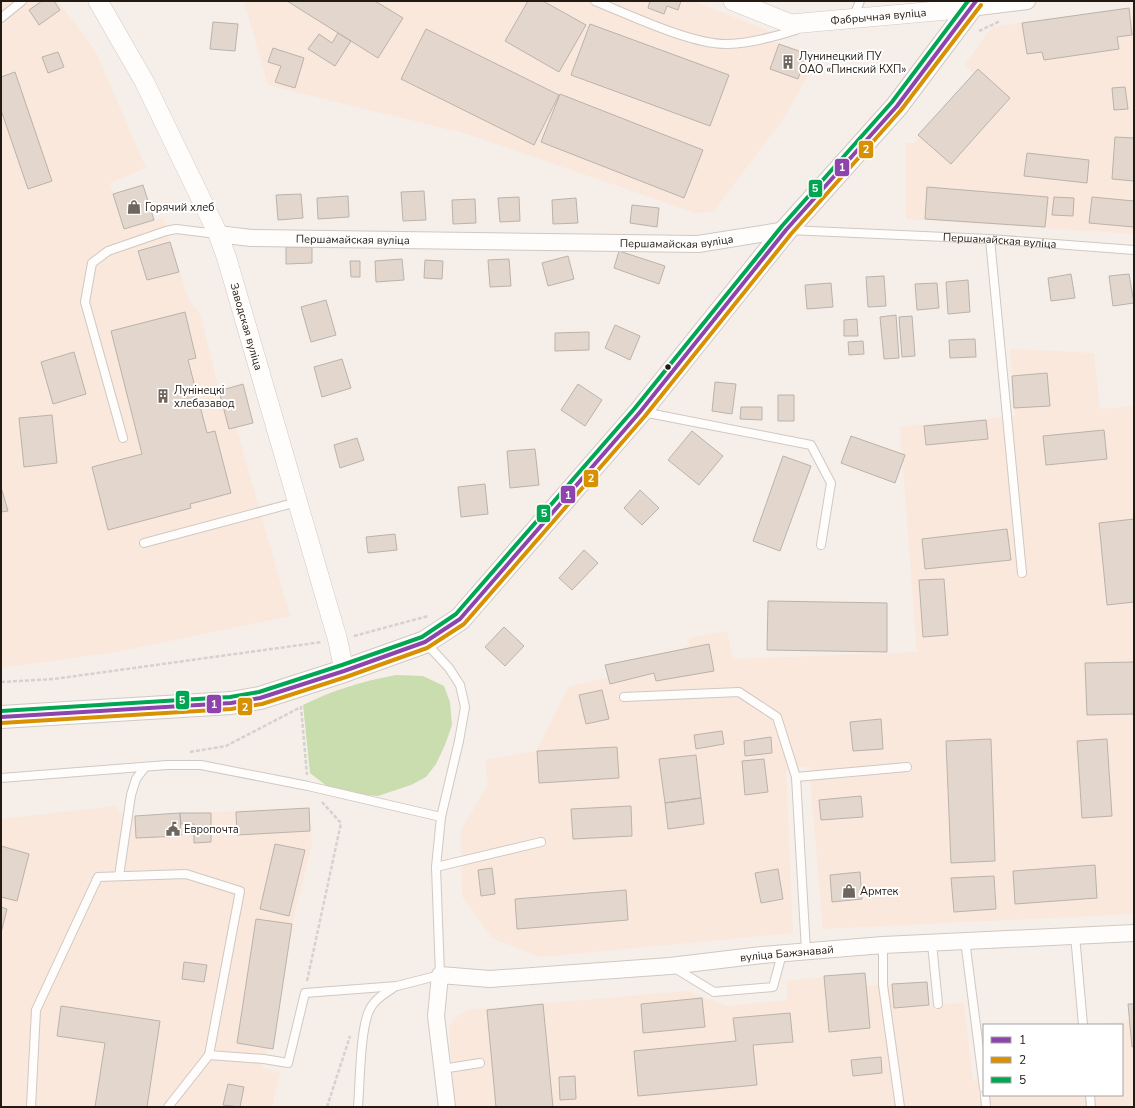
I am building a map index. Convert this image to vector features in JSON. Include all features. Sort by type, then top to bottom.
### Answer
[{"type":"main road","points":[[1,717],[231,703],[260,698],[344,671],[424,642],[460,619],[640,412],[786,230],[897,106],[973,4]]},
{"type":"street","name":"Заводская вуліца","points":[[98,1],[144,81],[218,234],[227,259],[338,641],[344,671]]},
{"type":"street","name":"Фабрычная вуліца","points":[[733,1],[791,24],[824,21],[857,10],[1027,1]]},
{"type":"street","name":"Першамайская вуліца","points":[[218,234],[251,238],[698,244],[786,230]]},
{"type":"street","name":"вуліца Бажэнавай","points":[[440,975],[490,979],[670,966],[806,951],[883,945],[932,944],[965,940],[1134,933]]},
{"type":"street","points":[[440,975],[436,1016],[447,1107]]},
{"type":"lane","points":[[1,18],[22,1]]},
{"type":"lane","points":[[595,1],[694,40],[727,44],[774,37],[824,21]]},
{"type":"lane","points":[[123,438],[85,302],[92,263],[108,251],[166,231],[176,229],[218,234]]},
{"type":"lane","name":"Першамайская вуліца","points":[[786,230],[990,239],[1134,250]]},
{"type":"lane","points":[[990,239],[1022,573]]},
{"type":"lane","points":[[640,412],[811,445],[831,483],[821,544]]},
{"type":"lane","points":[[144,543],[297,502]]},
{"type":"lane","points":[[209,1055],[264,1059],[288,1063],[305,993],[397,986],[440,975],[436,867],[441,817],[460,741],[465,707],[460,685],[449,668],[424,642]]},
{"type":"lane","points":[[624,697],[739,692],[777,717],[796,777],[806,951]]},
{"type":"lane","points":[[1,778],[166,765],[201,766],[308,786],[441,817]]},
{"type":"lane","points":[[119,876],[131,795],[136,779],[144,767]]},
{"type":"lane","points":[[796,777],[907,767]]},
{"type":"lane","points":[[436,867],[541,842]]},
{"type":"lane","points":[[31,1107],[36,1010],[98,877],[186,874],[240,891],[209,1055],[168,1107]]},
{"type":"lane","points":[[1075,935],[1083,1024]]},
{"type":"lane","points":[[965,940],[983,1080]]},
{"type":"lane","points":[[932,944],[938,1004]]},
{"type":"lane","points":[[883,945],[883,985],[900,1107]]},
{"type":"lane","points":[[670,966],[714,992],[774,987],[782,954]]},
{"type":"lane","points":[[358,1107],[364,1028],[369,1011],[378,998],[397,986]]},
{"type":"lane","points":[[442,1069],[480,1063]]},
{"type":"lane","points":[[985,1096],[986,1107]]},
{"type":"lane","points":[[1090,1096],[1091,1107]]},
{"type":"path","points":[[350,638],[435,614]]},
{"type":"path","points":[[1,682],[54,679],[323,642]]},
{"type":"path","points":[[166,765],[178,754],[226,746],[301,707],[308,786],[341,823],[305,993]]},
{"type":"path","points":[[327,1107],[351,1032]]},
{"type":"shaded area","name":"Лунінецкі хлебазавод","points":[[1,1],[58,1],[95,50],[146,168],[110,183],[124,229],[163,218],[189,301],[200,314],[219,390],[243,384],[236,427],[290,616],[116,652],[1,668]]},
{"type":"shaded area","points":[[244,1],[693,1],[774,33],[774,42],[808,52],[814,64],[786,115],[714,211],[696,213],[467,134],[268,85]]},
{"type":"shaded area","points":[[1134,7],[1134,234],[906,219],[906,143],[914,143],[974,74],[965,64],[992,27]]},
{"type":"shaded area","points":[[1010,349],[1094,353],[1100,409],[1134,406],[1134,914],[823,929],[809,766],[786,770],[793,933],[540,957],[492,938],[462,896],[461,830],[488,785],[485,760],[536,751],[569,686],[608,678],[605,665],[689,647],[689,638],[727,631],[733,659],[917,652],[900,427],[1015,416]]},
{"type":"shaded area","points":[[116,806],[123,816],[309,808],[312,844],[292,924],[273,1049],[267,1048],[262,1068],[280,1072],[272,1107],[1,1107],[1,819]]},
{"type":"shaded area","points":[[865,973],[867,986],[927,982],[929,1005],[964,1003],[973,1081],[983,1080],[983,1096],[1123,1096],[1123,1024],[1103,1024],[1129,1020],[1128,1004],[1134,1002],[1134,1107],[455,1107],[449,1028],[453,1020],[467,1010],[687,991],[727,1006],[787,1000],[787,981]]},
{"type":"green space","points":[[396,675],[423,676],[444,686],[450,702],[452,725],[436,764],[426,777],[411,785],[378,796],[356,794],[328,787],[310,773],[303,705],[348,687]]},
{"type":"building","points":[[42,1],[54,1],[60,10],[39,25],[29,10]]},
{"type":"building","points":[[287,1],[375,1],[403,18],[378,58]]},
{"type":"building","points":[[528,1],[543,1],[586,25],[559,72],[505,41]]},
{"type":"building","points":[[650,1],[681,1],[678,10],[667,6],[664,14],[648,8]]},
{"type":"building","points":[[1129,8],[1132,35],[1117,37],[1119,49],[1044,60],[1042,52],[1027,54],[1022,23]]},
{"type":"building","points":[[213,22],[238,24],[235,51],[210,49]]},
{"type":"building","points":[[590,24],[729,75],[710,126],[571,75]]},
{"type":"building","points":[[426,29],[559,95],[534,145],[401,79]]},
{"type":"building","points":[[338,33],[351,41],[335,66],[308,49],[319,34],[332,43]]},
{"type":"building","name":"Лунинецкий ПУ ОАО «Пинский КХП»","points":[[779,44],[807,54],[798,79],[770,69]]},
{"type":"building","points":[[273,48],[304,58],[295,88],[275,82],[281,66],[268,62]]},
{"type":"building","points":[[58,52],[64,67],[48,73],[42,57]]},
{"type":"building","points":[[978,69],[1010,98],[951,164],[918,135]]},
{"type":"building","points":[[15,72],[52,181],[28,189],[1,110],[1,77]]},
{"type":"building","points":[[1125,87],[1128,109],[1114,110],[1112,88]]},
{"type":"building","points":[[560,94],[703,150],[684,198],[541,142]]},
{"type":"building","points":[[1115,137],[1134,138],[1134,181],[1112,179]]},
{"type":"building","points":[[1027,153],[1089,160],[1087,183],[1024,176]]},
{"type":"building","name":"Горячий хлеб","points":[[143,185],[154,220],[124,229],[113,194]]},
{"type":"building","points":[[927,187],[1048,197],[1045,227],[925,219]]},
{"type":"building","points":[[424,191],[426,220],[403,221],[401,192]]},
{"type":"building","points":[[301,194],[303,218],[278,220],[276,195]]},
{"type":"building","points":[[348,196],[349,217],[318,219],[317,198]]},
{"type":"building","points":[[519,197],[520,221],[500,222],[498,198]]},
{"type":"building","points":[[1054,197],[1074,198],[1073,216],[1052,215]]},
{"type":"building","points":[[1092,197],[1134,201],[1134,227],[1089,223]]},
{"type":"building","points":[[576,198],[578,223],[553,224],[552,200]]},
{"type":"building","points":[[475,199],[476,223],[453,224],[452,200]]},
{"type":"building","points":[[632,205],[659,208],[657,227],[630,223]]},
{"type":"building","points":[[170,242],[179,272],[147,280],[138,251]]},
{"type":"building","points":[[286,247],[312,247],[312,263],[286,264]]},
{"type":"building","points":[[619,251],[665,266],[659,284],[614,268]]},
{"type":"building","points":[[568,256],[574,279],[548,286],[542,263]]},
{"type":"building","points":[[402,259],[404,280],[376,282],[375,261]]},
{"type":"building","points":[[509,259],[511,286],[490,287],[488,260]]},
{"type":"building","points":[[425,260],[443,261],[442,279],[424,278]]},
{"type":"building","points":[[350,261],[360,261],[360,277],[351,277]]},
{"type":"building","points":[[1071,274],[1075,298],[1051,301],[1048,278]]},
{"type":"building","points":[[1129,274],[1134,303],[1113,306],[1109,276]]},
{"type":"building","points":[[884,276],[886,306],[868,307],[866,277]]},
{"type":"building","points":[[968,280],[970,312],[948,314],[946,282]]},
{"type":"building","points":[[831,283],[833,307],[807,309],[805,285]]},
{"type":"building","points":[[937,283],[939,308],[917,310],[915,284]]},
{"type":"building","points":[[326,300],[336,335],[311,342],[301,307]]},
{"type":"building","name":"Лунінецкі хлебазавод","points":[[185,312],[196,358],[188,360],[207,433],[215,431],[231,493],[190,504],[191,508],[108,530],[92,467],[142,454],[111,331]]},
{"type":"building","points":[[896,315],[899,358],[884,359],[880,317]]},
{"type":"building","points":[[912,316],[915,356],[902,357],[899,317]]},
{"type":"building","points":[[857,319],[858,336],[844,336],[844,320]]},
{"type":"building","points":[[615,325],[640,336],[630,360],[605,348]]},
{"type":"building","points":[[589,332],[589,350],[555,351],[555,333]]},
{"type":"building","points":[[975,339],[976,357],[950,358],[949,340]]},
{"type":"building","points":[[863,341],[864,354],[849,355],[848,342]]},
{"type":"building","points":[[74,352],[86,394],[53,404],[41,362]]},
{"type":"building","points":[[342,359],[351,388],[322,397],[314,367]]},
{"type":"building","points":[[1047,373],[1050,406],[1014,408],[1012,376]]},
{"type":"building","points":[[715,382],[736,384],[732,414],[712,411]]},
{"type":"building","points":[[243,384],[253,423],[229,429],[219,391]]},
{"type":"building","points":[[578,384],[602,400],[585,426],[561,410]]},
{"type":"building","points":[[778,395],[794,395],[794,421],[778,421]]},
{"type":"building","points":[[741,407],[762,407],[762,420],[740,419]]},
{"type":"building","points":[[52,415],[57,463],[24,467],[19,418]]},
{"type":"building","points":[[986,420],[988,439],[926,445],[924,426]]},
{"type":"building","points":[[1104,430],[1107,459],[1046,465],[1043,436]]},
{"type":"building","points":[[692,431],[723,456],[699,485],[668,460]]},
{"type":"building","points":[[851,436],[905,455],[895,483],[841,463]]},
{"type":"building","points":[[357,438],[364,460],[340,468],[334,445]]},
{"type":"building","points":[[535,449],[539,485],[510,488],[507,451]]},
{"type":"building","points":[[783,456],[811,466],[780,551],[753,541]]},
{"type":"building","points":[[485,484],[488,514],[461,517],[458,487]]},
{"type":"building","points":[[1,487],[8,511],[1,512]]},
{"type":"building","points":[[640,490],[659,508],[642,525],[624,508]]},
{"type":"building","points":[[1134,519],[1134,602],[1107,605],[1099,523]]},
{"type":"building","points":[[1007,529],[1011,560],[925,569],[922,539]]},
{"type":"building","points":[[395,534],[397,550],[368,553],[366,537]]},
{"type":"building","points":[[584,550],[598,563],[572,590],[559,578]]},
{"type":"building","points":[[944,579],[948,635],[923,637],[919,580]]},
{"type":"building","points":[[768,601],[887,603],[887,652],[767,650]]},
{"type":"building","points":[[504,627],[524,646],[505,666],[485,647]]},
{"type":"building","points":[[709,644],[714,671],[656,681],[654,673],[610,684],[605,665]]},
{"type":"building","points":[[1134,662],[1134,714],[1087,715],[1085,663]]},
{"type":"building","points":[[602,690],[609,719],[586,724],[579,695]]},
{"type":"building","points":[[881,719],[883,749],[853,751],[850,722]]},
{"type":"building","points":[[722,731],[724,744],[696,749],[694,735]]},
{"type":"building","points":[[771,737],[772,753],[745,756],[744,741]]},
{"type":"building","points":[[991,739],[995,861],[951,863],[946,741]]},
{"type":"building","points":[[1107,739],[1112,816],[1082,818],[1077,741]]},
{"type":"building","points":[[617,747],[619,778],[539,783],[537,751]]},
{"type":"building","points":[[696,755],[701,798],[665,803],[659,759]]},
{"type":"building","points":[[764,759],[768,792],[745,795],[742,761]]},
{"type":"building","points":[[861,796],[863,817],[821,820],[819,800]]},
{"type":"building","points":[[701,798],[704,824],[668,829],[665,803]]},
{"type":"building","points":[[631,806],[632,836],[573,839],[571,809]]},
{"type":"building","points":[[309,808],[310,831],[237,835],[236,812]]},
{"type":"building","points":[[180,813],[181,836],[136,838],[135,816]]},
{"type":"building","points":[[180,813],[211,813],[211,842],[194,843],[194,824],[181,824]]},
{"type":"building","points":[[275,844],[305,850],[289,916],[260,909]]},
{"type":"building","points":[[1,846],[29,854],[17,901],[1,897]]},
{"type":"building","points":[[1095,865],[1097,898],[1015,904],[1013,871]]},
{"type":"building","points":[[492,868],[495,894],[481,896],[478,870]]},
{"type":"building","points":[[778,869],[783,899],[761,903],[755,873]]},
{"type":"building","points":[[860,872],[862,899],[832,902],[830,875]]},
{"type":"building","points":[[994,876],[996,909],[954,912],[951,878]]},
{"type":"building","points":[[626,890],[628,920],[517,929],[515,899]]},
{"type":"building","points":[[1,907],[7,909],[1,933]]},
{"type":"building","points":[[256,919],[292,924],[273,1049],[237,1043]]},
{"type":"building","points":[[184,962],[207,965],[204,982],[182,979]]},
{"type":"building","points":[[865,973],[870,1028],[829,1032],[824,976]]},
{"type":"building","points":[[927,982],[929,1005],[894,1008],[892,984]]},
{"type":"building","points":[[702,998],[705,1027],[643,1033],[641,1004]]},
{"type":"building","points":[[543,1004],[553,1107],[496,1107],[487,1010]]},
{"type":"building","points":[[1128,1004],[1134,1004],[1134,1046],[1132,1047]]},
{"type":"building","points":[[61,1006],[160,1021],[147,1107],[95,1107],[105,1043],[57,1036]]},
{"type":"building","points":[[790,1013],[793,1042],[753,1045],[757,1085],[638,1096],[634,1051],[736,1041],[733,1018]]},
{"type":"building","points":[[881,1057],[882,1073],[853,1076],[851,1060]]},
{"type":"building","points":[[575,1076],[576,1099],[560,1100],[559,1077]]},
{"type":"building","points":[[228,1084],[244,1087],[240,1107],[223,1105]]},
{"type":"transit line","name":"5","points":[[1,711],[230,697],[259,692],[422,637],[456,614],[635,408],[782,226],[892,102],[968,1]]},
{"type":"transit line","name":"1","points":[[1,717],[231,703],[260,698],[344,671],[425,642],[460,619],[640,412],[786,230],[897,106],[976,1]]},
{"type":"transit line","name":"2","points":[[1,723],[231,709],[262,704],[346,677],[427,648],[464,624],[645,416],[791,234],[901,110],[981,5]]},
{"type":"place","name":"Лунинецкий ПУ ОАО «Пинский КХП»","points":[[788,62]]},
{"type":"place","name":"Горячий хлеб","points":[[134,207]]},
{"type":"place","name":"Лунінецкі хлебазавод","points":[[163,396]]},
{"type":"place","name":"Европочта","points":[[173,829]]},
{"type":"place","name":"Армтек","points":[[849,891]]}]
